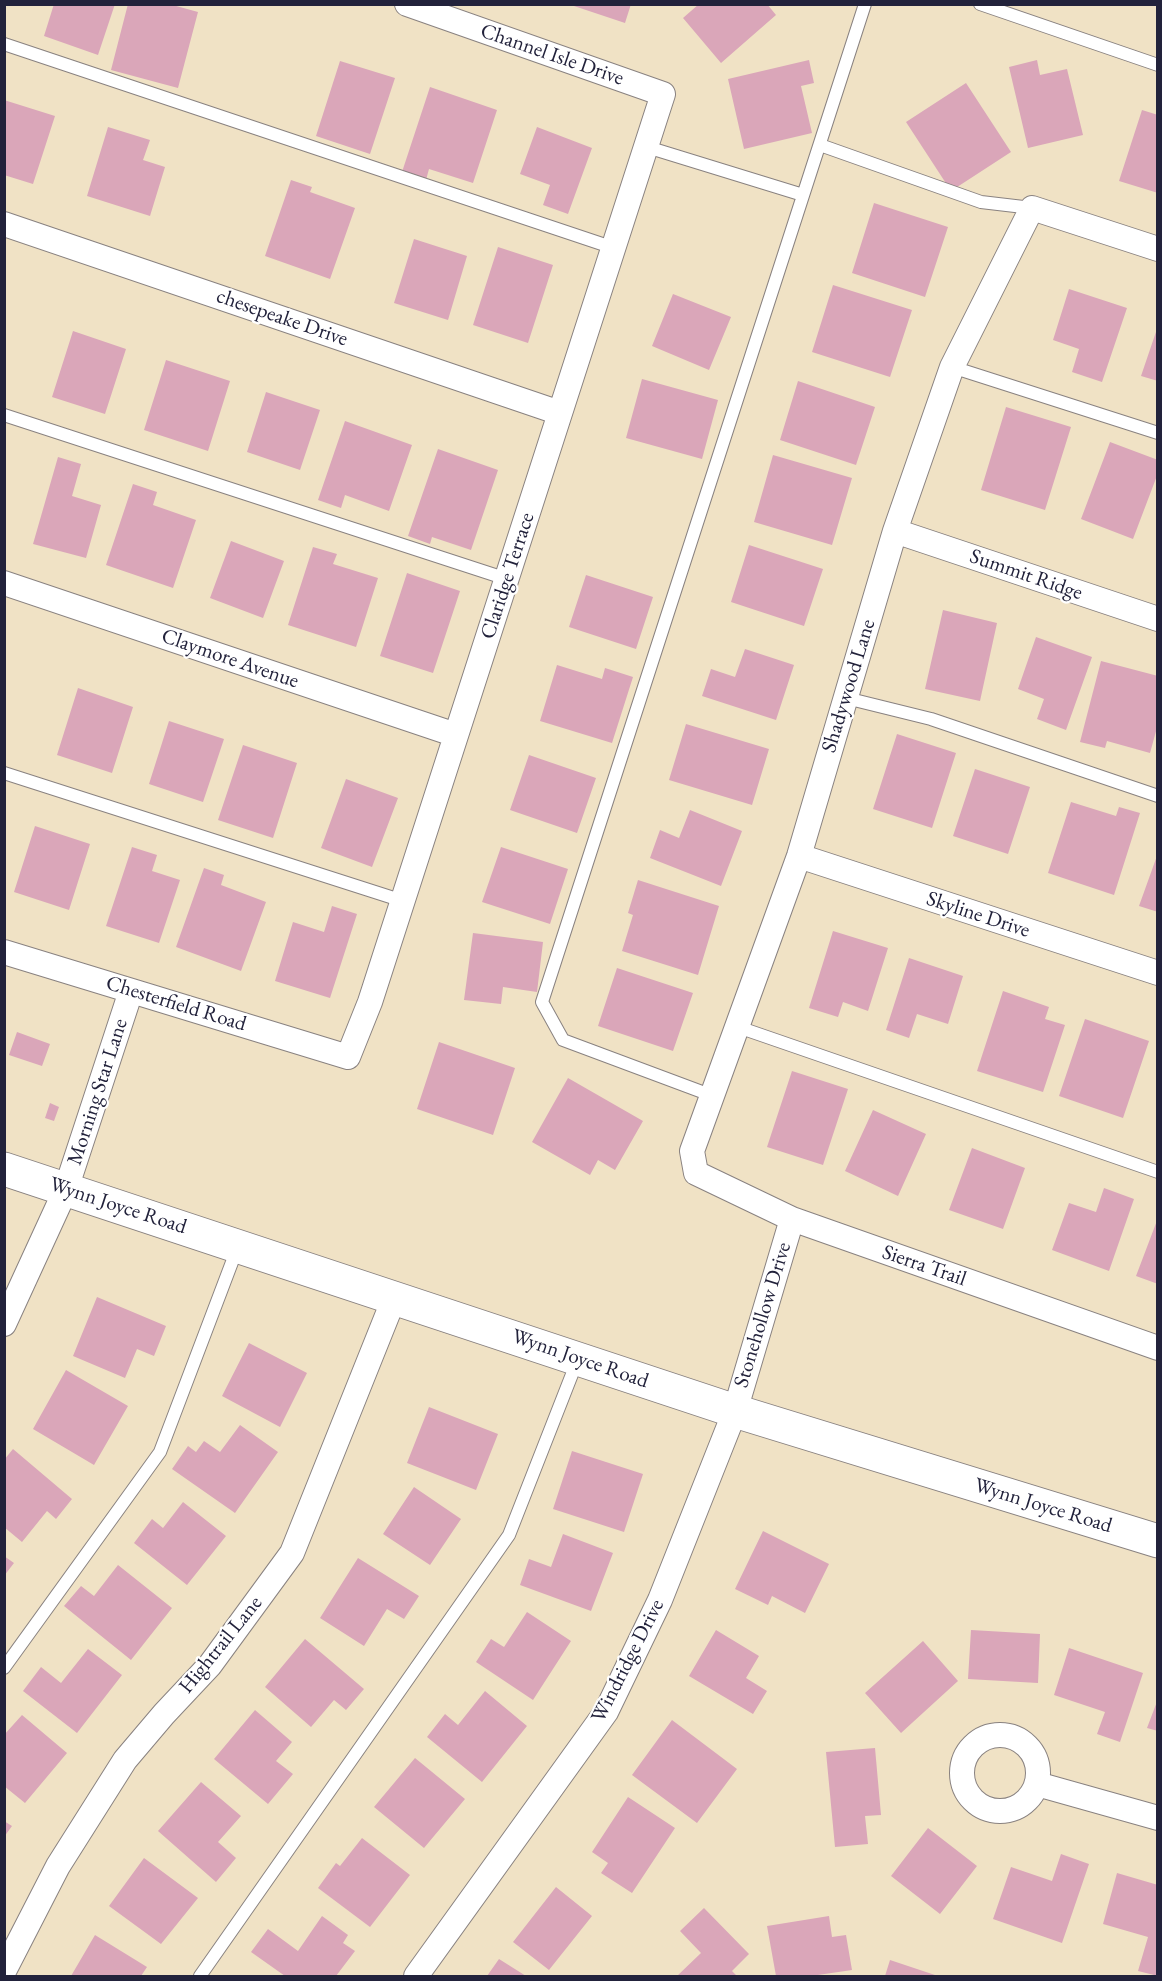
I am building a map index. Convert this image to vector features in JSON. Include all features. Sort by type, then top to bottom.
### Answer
[{"type":"street","name":"Channel Isle Drive","points":[[407,4],[663,94]]},
{"type":"street","name":"Claridge Terrace","points":[[348,1057],[370,1002],[663,94]]},
{"type":"street","points":[[1032,208],[1158,249]]},
{"type":"street","name":"Shadywood Lane","points":[[696,1173],[692,1151],[799,856],[895,531],[952,367],[1032,208]]},
{"type":"street","name":"chesepeake Drive","points":[[4,224],[560,413]]},
{"type":"street","name":"Summit Ridge","points":[[895,531],[1158,619]]},
{"type":"street","name":"Claymore Avenue","points":[[4,584],[456,735]]},
{"type":"street","name":"Skyline Drive","points":[[799,856],[1158,973]]},
{"type":"street","name":"Chesterfield Road","points":[[4,952],[348,1057]]},
{"type":"street","name":"Morning Star Lane","points":[[4,1324],[66,1189],[131,991]]},
{"type":"street","name":"Wynn Joyce Road","points":[[4,1169],[396,1296],[735,1411],[1158,1541]]},
{"type":"street","name":"Sierra Trail","points":[[696,1173],[792,1219],[1158,1348]]},
{"type":"street","name":"Stonehollow Drive","points":[[735,1411],[792,1219]]},
{"type":"street","name":"Hightrail Lane","points":[[4,1971],[58,1866],[125,1760],[210,1665],[292,1553],[396,1296]]},
{"type":"street","name":"Windridge Drive","points":[[416,1977],[606,1712],[660,1600],[735,1411]]},
{"type":"street","points":[[1037,1784],[1158,1818]]},
{"type":"lane","points":[[713,1096],[562,1040],[542,1002],[865,4]]},
{"type":"lane","points":[[980,4],[1158,65]]},
{"type":"lane","points":[[4,44],[614,248]]},
{"type":"lane","points":[[820,145],[981,202],[1032,208]]},
{"type":"lane","points":[[647,147],[803,195]]},
{"type":"lane","points":[[952,367],[1158,434]]},
{"type":"lane","points":[[4,415],[507,579]]},
{"type":"lane","points":[[846,698],[931,718],[1158,796]]},
{"type":"lane","points":[[4,773],[403,901]]},
{"type":"lane","points":[[738,1027],[1158,1172]]},
{"type":"lane","points":[[4,1668],[160,1452],[238,1245]]},
{"type":"lane","points":[[200,1977],[509,1535],[578,1358]]},
{"type":"building","points":[[54,4],[115,4],[98,55],[44,36]]},
{"type":"building","points":[[128,4],[169,4],[198,12],[178,88],[111,70]]},
{"type":"building","points":[[568,4],[631,4],[625,23]]},
{"type":"building","points":[[699,4],[767,4],[776,15],[721,63],[683,18]]},
{"type":"building","points":[[809,60],[814,83],[801,86],[812,133],[744,149],[728,79]]},
{"type":"building","points":[[1037,60],[1040,75],[1067,69],[1083,135],[1028,148],[1009,67]]},
{"type":"building","points":[[340,61],[395,78],[370,154],[316,136]]},
{"type":"building","points":[[966,83],[1011,152],[951,191],[906,122]]},
{"type":"building","points":[[430,87],[497,110],[473,183],[429,169],[426,180],[402,172]]},
{"type":"building","points":[[4,100],[55,116],[33,184],[4,175]]},
{"type":"building","points":[[1142,110],[1158,115],[1158,193],[1119,181]]},
{"type":"building","points":[[108,127],[150,140],[143,160],[165,167],[150,216],[87,196]]},
{"type":"building","points":[[537,127],[592,148],[568,214],[543,205],[550,185],[520,174]]},
{"type":"building","points":[[291,180],[312,187],[310,192],[355,208],[330,279],[265,256]]},
{"type":"building","points":[[874,203],[948,227],[925,297],[852,273]]},
{"type":"building","points":[[414,239],[467,256],[448,320],[394,303]]},
{"type":"building","points":[[498,247],[553,265],[528,343],[473,325]]},
{"type":"building","points":[[833,285],[912,310],[890,377],[812,352]]},
{"type":"building","points":[[1069,289],[1127,308],[1102,382],[1072,372],[1079,349],[1053,340]]},
{"type":"building","points":[[673,294],[731,317],[709,370],[652,346]]},
{"type":"building","points":[[1158,326],[1158,381],[1141,376]]},
{"type":"building","points":[[73,331],[126,349],[105,414],[52,397]]},
{"type":"building","points":[[166,360],[230,381],[208,451],[144,430]]},
{"type":"building","points":[[642,379],[718,400],[702,459],[626,438]]},
{"type":"building","points":[[798,381],[875,407],[856,465],[780,440]]},
{"type":"building","points":[[266,392],[320,410],[300,470],[247,452]]},
{"type":"building","points":[[1006,407],[1071,427],[1045,510],[981,490]]},
{"type":"building","points":[[345,421],[412,445],[389,511],[345,495],[341,508],[318,500]]},
{"type":"building","points":[[1110,442],[1158,460],[1158,473],[1133,539],[1081,519]]},
{"type":"building","points":[[438,449],[498,470],[471,550],[432,537],[430,544],[408,536]]},
{"type":"building","points":[[773,455],[852,478],[832,545],[754,522]]},
{"type":"building","points":[[58,457],[81,464],[72,496],[101,505],[86,558],[33,544]]},
{"type":"building","points":[[133,484],[157,492],[153,505],[196,520],[173,588],[106,565]]},
{"type":"building","points":[[231,541],[284,561],[263,618],[210,598]]},
{"type":"building","points":[[749,545],[823,569],[804,626],[731,602]]},
{"type":"building","points":[[313,547],[337,554],[333,564],[378,578],[356,647],[288,625]]},
{"type":"building","points":[[407,573],[460,591],[433,673],[380,656]]},
{"type":"building","points":[[586,575],[653,597],[636,649],[569,627]]},
{"type":"building","points":[[943,610],[997,623],[980,701],[925,689]]},
{"type":"building","points":[[1036,637],[1092,657],[1066,730],[1037,719],[1044,699],[1018,689]]},
{"type":"building","points":[[745,649],[794,665],[776,720],[702,696],[711,669],[735,677]]},
{"type":"building","points":[[1101,661],[1158,676],[1158,724],[1150,753],[1107,741],[1105,748],[1080,742]]},
{"type":"building","points":[[557,665],[602,679],[605,668],[633,677],[612,743],[540,721]]},
{"type":"building","points":[[78,688],[133,707],[112,773],[57,755]]},
{"type":"building","points":[[169,721],[224,739],[203,802],[149,784]]},
{"type":"building","points":[[686,724],[769,749],[752,805],[669,780]]},
{"type":"building","points":[[897,734],[956,753],[932,828],[873,809]]},
{"type":"building","points":[[243,745],[297,763],[273,838],[218,820]]},
{"type":"building","points":[[529,755],[596,778],[577,833],[510,810]]},
{"type":"building","points":[[975,769],[1030,787],[1008,854],[953,836]]},
{"type":"building","points":[[346,779],[398,798],[372,867],[321,848]]},
{"type":"building","points":[[1071,802],[1116,816],[1119,807],[1140,813],[1114,895],[1048,873]]},
{"type":"building","points":[[690,810],[742,831],[721,886],[650,858],[660,830],[679,838]]},
{"type":"building","points":[[35,826],[90,844],[69,910],[14,892]]},
{"type":"building","points":[[132,847],[157,855],[152,871],[180,880],[159,943],[106,926]]},
{"type":"building","points":[[501,847],[568,869],[550,924],[482,902]]},
{"type":"building","points":[[1158,853],[1158,912],[1139,906]]},
{"type":"building","points":[[204,868],[224,875],[221,885],[266,902],[241,971],[176,947]]},
{"type":"building","points":[[638,880],[719,906],[698,975],[622,951],[633,915],[628,913]]},
{"type":"building","points":[[332,906],[357,914],[330,998],[275,981],[293,922],[324,932]]},
{"type":"building","points":[[833,931],[888,948],[868,1011],[843,1002],[838,1017],[809,1008]]},
{"type":"building","points":[[473,933],[543,942],[537,992],[503,987],[501,1004],[464,1000]]},
{"type":"building","points":[[909,958],[963,976],[948,1024],[917,1014],[909,1038],[886,1030]]},
{"type":"building","points":[[617,968],[693,993],[673,1051],[598,1026]]},
{"type":"building","points":[[1003,991],[1049,1007],[1045,1019],[1065,1025],[1043,1092],[977,1071]]},
{"type":"building","points":[[1085,1019],[1149,1041],[1123,1118],[1059,1096]]},
{"type":"building","points":[[17,1032],[50,1044],[42,1066],[9,1055]]},
{"type":"building","points":[[439,1042],[515,1068],[493,1135],[417,1109]]},
{"type":"building","points":[[792,1071],[848,1089],[823,1165],[767,1147]]},
{"type":"building","points":[[568,1078],[643,1121],[615,1170],[598,1160],[590,1175],[532,1142]]},
{"type":"building","points":[[50,1103],[59,1107],[54,1121],[45,1118]]},
{"type":"building","points":[[873,1110],[926,1134],[898,1196],[845,1171]]},
{"type":"building","points":[[972,1148],[1025,1168],[1003,1229],[949,1210]]},
{"type":"building","points":[[1104,1188],[1134,1199],[1109,1271],[1052,1250],[1069,1203],[1096,1212]]},
{"type":"building","points":[[1158,1218],[1158,1284],[1136,1276]]},
{"type":"building","points":[[97,1297],[166,1326],[154,1356],[137,1349],[125,1378],[73,1356]]},
{"type":"building","points":[[249,1343],[307,1373],[280,1427],[222,1396]]},
{"type":"building","points":[[66,1370],[128,1406],[94,1465],[33,1429]]},
{"type":"building","points":[[429,1407],[498,1434],[476,1490],[407,1463]]},
{"type":"building","points":[[240,1425],[278,1452],[235,1513],[172,1469],[188,1446],[196,1452],[204,1441],[220,1452]]},
{"type":"building","points":[[13,1449],[72,1499],[56,1519],[47,1511],[22,1542],[4,1527],[4,1460]]},
{"type":"building","points":[[572,1451],[643,1474],[624,1532],[553,1509]]},
{"type":"building","points":[[414,1487],[461,1519],[430,1565],[383,1534]]},
{"type":"building","points":[[183,1502],[226,1536],[187,1585],[134,1543],[152,1519],[163,1528]]},
{"type":"building","points":[[763,1531],[829,1564],[805,1613],[772,1596],[768,1605],[735,1589]]},
{"type":"building","points":[[563,1534],[613,1553],[591,1611],[520,1585],[529,1559],[551,1567]]},
{"type":"building","points":[[4,1556],[14,1563],[4,1576]]},
{"type":"building","points":[[358,1558],[419,1596],[404,1619],[387,1609],[364,1646],[320,1618]]},
{"type":"building","points":[[118,1565],[172,1608],[131,1660],[64,1606],[81,1586],[94,1596]]},
{"type":"building","points":[[527,1612],[571,1641],[533,1700],[476,1662],[491,1639],[504,1647]]},
{"type":"building","points":[[716,1630],[759,1656],[746,1678],[767,1691],[753,1714],[689,1676]]},
{"type":"building","points":[[971,1630],[1040,1634],[1038,1683],[968,1679]]},
{"type":"building","points":[[305,1639],[364,1689],[346,1710],[334,1700],[311,1727],[265,1687]]},
{"type":"building","points":[[923,1641],[958,1681],[901,1733],[865,1693]]},
{"type":"building","points":[[1069,1648],[1143,1673],[1120,1742],[1097,1734],[1105,1712],[1054,1695]]},
{"type":"building","points":[[88,1649],[122,1675],[77,1733],[23,1691],[41,1667],[61,1683]]},
{"type":"building","points":[[485,1691],[527,1726],[482,1782],[427,1737],[445,1714],[458,1725]]},
{"type":"building","points":[[1158,1699],[1158,1731],[1147,1728]]},
{"type":"building","points":[[255,1710],[292,1742],[276,1761],[293,1774],[268,1804],[214,1759]]},
{"type":"building","points":[[22,1715],[67,1753],[25,1803],[4,1786],[4,1735]]},
{"type":"building","points":[[672,1720],[737,1769],[697,1823],[632,1775]]},
{"type":"building","points":[[875,1748],[881,1815],[865,1816],[868,1844],[835,1847],[826,1752]]},
{"type":"building","points":[[415,1758],[465,1799],[424,1848],[374,1807]]},
{"type":"building","points":[[201,1782],[241,1816],[218,1842],[236,1858],[216,1882],[158,1831]]},
{"type":"building","points":[[628,1797],[675,1828],[632,1893],[601,1873],[608,1863],[592,1852]]},
{"type":"building","points":[[4,1821],[12,1826],[4,1837]]},
{"type":"building","points":[[928,1828],[977,1866],[940,1914],[891,1876]]},
{"type":"building","points":[[362,1838],[410,1875],[370,1927],[318,1888],[336,1863],[340,1866]]},
{"type":"building","points":[[1061,1854],[1089,1864],[1062,1943],[993,1919],[1011,1867],[1052,1881]]},
{"type":"building","points":[[144,1858],[198,1898],[161,1944],[109,1906]]},
{"type":"building","points":[[1117,1873],[1158,1885],[1158,1976],[1138,1971],[1148,1937],[1103,1924]]},
{"type":"building","points":[[556,1887],[592,1916],[549,1970],[513,1942]]},
{"type":"building","points":[[704,1908],[749,1954],[732,1971],[737,1976],[677,1976],[701,1953],[680,1931]]},
{"type":"building","points":[[322,1916],[348,1935],[343,1943],[355,1951],[336,1976],[285,1976],[251,1952],[268,1929],[298,1951]]},
{"type":"building","points":[[829,1916],[832,1937],[846,1935],[852,1970],[811,1976],[776,1976],[767,1926]]},
{"type":"building","points":[[95,1935],[147,1967],[141,1976],[71,1976]]},
{"type":"building","points":[[499,1959],[526,1976],[487,1976]]},
{"type":"building","points":[[890,1960],[938,1976],[885,1976]]}]
